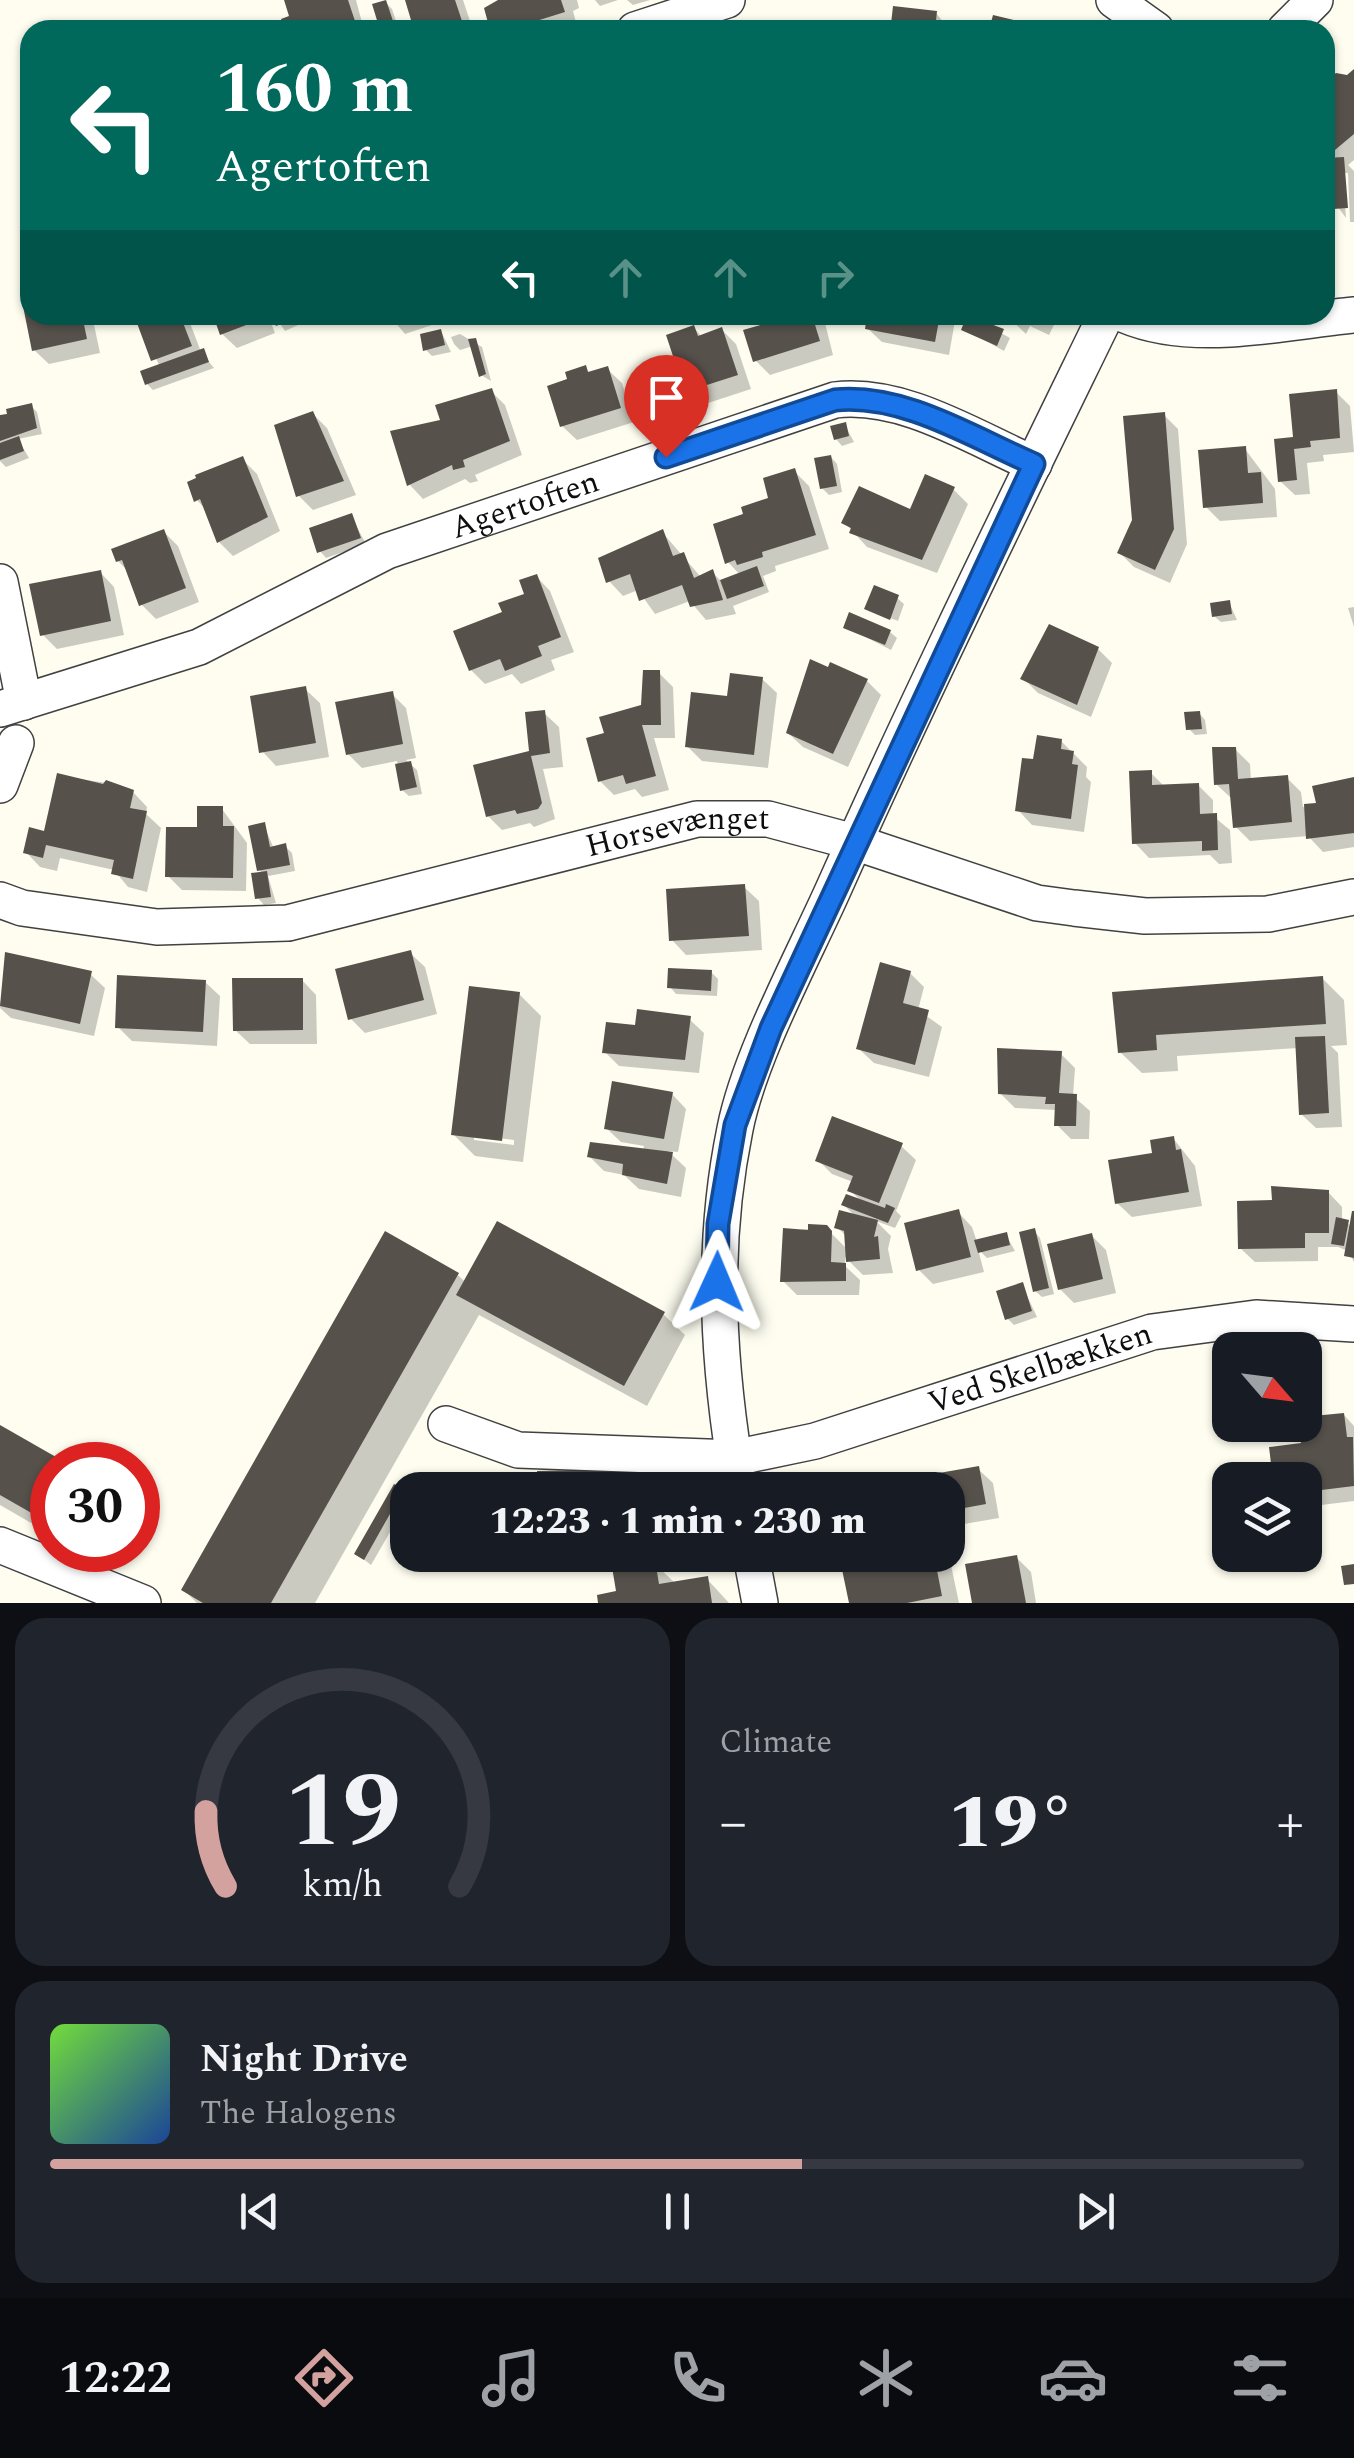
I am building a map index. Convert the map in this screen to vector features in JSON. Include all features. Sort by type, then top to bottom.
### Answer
[{"type":"street","points":[[665,20],[727,0]]},
{"type":"street","points":[[1114,0],[1142,20]]},
{"type":"street","points":[[1296,20],[1316,0]]},
{"type":"street","points":[[737,1472],[716,1310],[718,1224],[735,1125],[771,1028],[854,842],[1101,325]]},
{"type":"street","points":[[1148,325],[1200,329],[1244,325]]},
{"type":"street","name":"Agertoften","points":[[0,582],[12,706],[200,648],[387,551],[835,400],[861,397],[889,402],[1034,464]]},
{"type":"street","points":[[0,784],[16,743]]},
{"type":"street","name":"Horsevænget","points":[[0,900],[22,908],[157,928],[288,923],[698,819],[768,819],[854,842],[1036,903],[1145,916],[1268,914],[1354,897]]},
{"type":"street","name":"Ved Skelbækken","points":[[742,1472],[815,1442],[1152,1332],[1256,1318],[1354,1324]]},
{"type":"street","name":"Ved Skelbækken","points":[[446,1424],[518,1450],[719,1472]]},
{"type":"street","points":[[0,1546],[143,1603]]},
{"type":"street","points":[[754,1572],[760,1603]]},
{"type":"building","points":[[284,0],[348,0],[355,20],[281,20],[289,16]]},
{"type":"building","points":[[386,0],[393,20],[377,20],[372,4]]},
{"type":"building","points":[[405,0],[455,0],[462,20],[411,20]]},
{"type":"building","points":[[498,0],[561,0],[565,12],[539,20],[487,20],[484,8]]},
{"type":"building","points":[[893,6],[937,11],[936,20],[891,20]]},
{"type":"building","points":[[1354,69],[1354,134],[1335,150],[1335,74],[1347,75]]},
{"type":"building","points":[[1335,157],[1344,157],[1348,208],[1335,209]]},
{"type":"building","points":[[27,325],[84,325],[87,339],[32,351]]},
{"type":"building","points":[[138,325],[184,325],[192,346],[151,361]]},
{"type":"building","points":[[216,325],[246,325],[220,335]]},
{"type":"building","points":[[694,325],[698,336],[722,327],[738,375],[685,392],[666,335]]},
{"type":"building","points":[[761,325],[815,325],[820,341],[753,362],[743,330]]},
{"type":"building","points":[[866,325],[938,325],[935,342],[865,329]]},
{"type":"building","points":[[963,325],[1004,329],[997,346],[961,330]]},
{"type":"building","points":[[441,329],[445,345],[423,351],[420,334]]},
{"type":"building","points":[[476,338],[486,374],[479,377],[468,339]]},
{"type":"building","points":[[204,348],[209,362],[145,385],[140,371]]},
{"type":"building","points":[[586,365],[588,372],[608,366],[621,408],[560,427],[547,386],[567,379],[565,372]]},
{"type":"building","points":[[647,379],[657,407],[641,412],[631,385]]},
{"type":"building","points":[[492,388],[510,441],[463,460],[465,467],[453,470],[452,465],[407,486],[390,431],[440,420],[435,405]]},
{"type":"building","points":[[1337,389],[1340,438],[1310,441],[1311,447],[1294,449],[1297,480],[1278,482],[1274,439],[1293,437],[1289,394]]},
{"type":"building","points":[[32,403],[37,428],[0,441],[0,415],[7,414],[6,409]]},
{"type":"building","points":[[313,411],[344,481],[296,497],[274,425]]},
{"type":"building","points":[[1165,412],[1174,529],[1155,570],[1117,553],[1132,520],[1123,416]]},
{"type":"building","points":[[846,422],[849,436],[834,440],[830,426]]},
{"type":"building","points":[[19,436],[24,451],[0,460],[0,443]]},
{"type":"building","points":[[1246,446],[1248,473],[1261,472],[1263,503],[1203,508],[1198,450]]},
{"type":"building","points":[[831,455],[837,486],[820,489],[814,458]]},
{"type":"building","points":[[243,456],[268,517],[217,543],[200,499],[194,502],[187,482]]},
{"type":"building","points":[[795,468],[816,535],[762,552],[763,557],[737,565],[735,560],[725,564],[713,524],[743,514],[741,507],[768,498],[763,478]]},
{"type":"building","points":[[925,474],[955,487],[922,560],[849,533],[851,528],[841,523],[859,486],[910,509]]},
{"type":"building","points":[[352,513],[361,538],[317,553],[309,528]]},
{"type":"building","points":[[164,529],[186,588],[139,606],[122,560],[116,562],[111,549]]},
{"type":"building","points":[[663,529],[673,556],[684,552],[694,578],[713,569],[723,600],[690,607],[682,585],[639,601],[630,574],[606,583],[598,558]]},
{"type":"building","points":[[757,566],[764,586],[727,599],[720,580]]},
{"type":"building","points":[[101,570],[111,621],[40,636],[29,584]]},
{"type":"building","points":[[537,574],[561,637],[538,646],[542,656],[505,671],[500,659],[469,671],[453,631],[502,612],[498,603],[524,594],[519,580]]},
{"type":"building","points":[[874,585],[899,595],[890,620],[864,609]]},
{"type":"building","points":[[1230,600],[1232,614],[1212,617],[1210,603]]},
{"type":"building","points":[[849,612],[891,630],[885,645],[843,628]]},
{"type":"building","points":[[1049,624],[1099,647],[1077,705],[1020,679]]},
{"type":"building","points":[[810,659],[828,667],[830,662],[868,679],[833,754],[786,733]]},
{"type":"building","points":[[643,670],[660,670],[661,725],[642,725],[656,776],[626,784],[623,775],[598,782],[586,738],[604,733],[599,717],[641,705]]},
{"type":"building","points":[[730,673],[763,677],[754,755],[685,747],[691,692],[727,696]]},
{"type":"building","points":[[306,686],[316,743],[259,753],[250,696]]},
{"type":"building","points":[[393,691],[403,744],[346,755],[335,702]]},
{"type":"building","points":[[545,710],[550,753],[531,756],[542,803],[538,809],[486,817],[473,765],[529,751],[525,712]]},
{"type":"building","points":[[1200,711],[1202,729],[1186,730],[1184,712]]},
{"type":"building","points":[[1037,735],[1062,739],[1061,749],[1074,751],[1072,764],[1078,765],[1071,819],[1015,811],[1022,758],[1033,759]]},
{"type":"building","points":[[1212,747],[1236,747],[1238,779],[1288,775],[1292,822],[1233,828],[1229,784],[1214,785]]},
{"type":"building","points":[[411,761],[417,787],[400,791],[395,764]]},
{"type":"building","points":[[1152,770],[1152,785],[1199,783],[1200,814],[1217,813],[1218,850],[1202,851],[1202,841],[1132,844],[1129,771]]},
{"type":"building","points":[[57,773],[103,784],[106,780],[134,790],[130,808],[147,811],[133,879],[111,874],[114,860],[46,845],[43,858],[23,853],[29,827],[44,831]]},
{"type":"building","points":[[1354,777],[1354,833],[1306,839],[1304,804],[1316,803],[1312,786]]},
{"type":"building","points":[[197,806],[223,806],[223,826],[234,826],[233,878],[165,877],[166,827],[197,827]]},
{"type":"building","points":[[265,822],[270,847],[286,843],[290,865],[257,871],[248,826]]},
{"type":"building","points":[[267,871],[271,897],[255,899],[251,873]]},
{"type":"building","points":[[745,884],[749,936],[669,941],[666,889]]},
{"type":"building","points":[[411,950],[424,1000],[348,1020],[335,969]]},
{"type":"building","points":[[5,952],[92,971],[80,1024],[0,1006]]},
{"type":"building","points":[[880,962],[911,971],[903,1003],[929,1010],[915,1065],[856,1049]]},
{"type":"building","points":[[668,968],[712,970],[711,991],[667,988]]},
{"type":"building","points":[[117,975],[206,980],[203,1032],[115,1028]]},
{"type":"building","points":[[1323,976],[1326,1024],[1156,1035],[1157,1050],[1118,1053],[1112,992]]},
{"type":"building","points":[[232,978],[303,978],[303,1030],[233,1031]]},
{"type":"building","points":[[469,986],[520,992],[502,1141],[451,1135]]},
{"type":"building","points":[[637,1009],[691,1016],[685,1060],[602,1053],[606,1022],[635,1025]]},
{"type":"building","points":[[1325,1036],[1329,1113],[1299,1115],[1295,1037]]},
{"type":"building","points":[[997,1048],[1062,1051],[1059,1093],[1077,1094],[1076,1126],[1054,1126],[1055,1104],[1045,1104],[1046,1097],[998,1094]]},
{"type":"building","points":[[612,1081],[673,1092],[664,1139],[604,1129]]},
{"type":"building","points":[[832,1116],[903,1143],[879,1203],[847,1191],[853,1176],[815,1161]]},
{"type":"building","points":[[1174,1136],[1176,1150],[1181,1149],[1189,1192],[1115,1204],[1108,1160],[1152,1153],[1150,1140]]},
{"type":"building","points":[[590,1142],[673,1152],[667,1184],[622,1175],[623,1164],[587,1157]]},
{"type":"building","points":[[1271,1186],[1329,1190],[1329,1233],[1305,1233],[1305,1248],[1238,1249],[1237,1201],[1272,1200]]},
{"type":"building","points":[[846,1194],[895,1208],[888,1223],[841,1205]]},
{"type":"building","points":[[959,1209],[971,1257],[916,1271],[904,1223]]},
{"type":"building","points":[[839,1210],[878,1220],[874,1237],[878,1236],[880,1259],[846,1262],[844,1231],[834,1228]]},
{"type":"building","points":[[1354,1211],[1354,1258],[1344,1256]]},
{"type":"building","points":[[1336,1217],[1349,1220],[1344,1246],[1331,1244]]},
{"type":"building","points":[[497,1221],[665,1312],[624,1386],[456,1295]]},
{"type":"building","points":[[808,1224],[827,1225],[832,1231],[831,1262],[846,1263],[846,1281],[780,1282],[783,1228],[808,1230]]},
{"type":"building","points":[[1035,1228],[1049,1288],[1033,1292],[1019,1232]]},
{"type":"building","points":[[385,1231],[459,1273],[271,1603],[203,1603],[181,1590]]},
{"type":"building","points":[[1007,1232],[1010,1245],[978,1253],[974,1240]]},
{"type":"building","points":[[1092,1233],[1103,1279],[1058,1290],[1047,1244]]},
{"type":"building","points":[[1023,1282],[1032,1311],[1005,1320],[996,1291]]},
{"type":"building","points":[[1344,1413],[1347,1437],[1353,1437],[1354,1486],[1322,1490],[1322,1462],[1271,1462],[1269,1447],[1322,1442],[1322,1415]]},
{"type":"building","points":[[0,1425],[30,1442],[30,1512],[0,1495]]},
{"type":"building","points":[[979,1466],[986,1504],[965,1508],[965,1472],[945,1472]]},
{"type":"building","points":[[687,1468],[687,1472],[537,1472]]},
{"type":"building","points":[[390,1491],[390,1514],[364,1560],[354,1554]]},
{"type":"building","points":[[1017,1555],[1026,1603],[972,1603],[965,1564]]},
{"type":"building","points":[[1354,1564],[1354,1584],[1344,1585],[1341,1566]]},
{"type":"building","points":[[613,1572],[657,1572],[659,1584],[708,1576],[712,1603],[598,1603],[597,1595],[616,1591]]},
{"type":"building","points":[[843,1572],[937,1572],[942,1596],[907,1603],[849,1603]]},
{"type":"route","points":[[666,457],[835,400],[861,397],[889,402],[1034,464],[854,842],[771,1028],[735,1125],[718,1224],[717,1282]]}]
